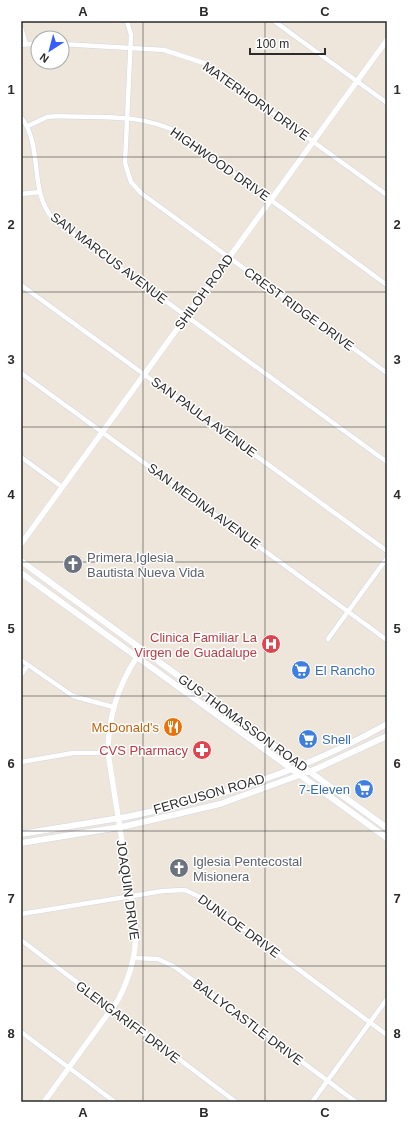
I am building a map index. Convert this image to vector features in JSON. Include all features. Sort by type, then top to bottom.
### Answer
[{"type":"main road","name":"GUS THOMASSON ROAD","points":[[21,561],[387,828]]},
{"type":"main road","name":"GUS THOMASSON ROAD","points":[[21,573],[387,838]]},
{"type":"main road","points":[[137,657],[143,650]]},
{"type":"main road","points":[[197,701],[203,694]]},
{"type":"main road","name":"FERGUSON ROAD","points":[[21,834],[118,818],[211,795],[301,765],[387,724]]},
{"type":"main road","points":[[244,735],[254,731]]},
{"type":"main road","name":"FERGUSON ROAD","points":[[21,843],[120,827],[220,804],[309,772],[387,736]]},
{"type":"street","name":"CREST RIDGE DRIVE","points":[[127,21],[130,35],[130,47],[126,163],[130,182],[140,194],[387,373]]},
{"type":"street","points":[[274,21],[387,104]]},
{"type":"street","points":[[21,28],[23,45]]},
{"type":"street","name":"SHILOH ROAD","points":[[21,544],[387,40]]},
{"type":"street","name":"MATERHORN DRIVE","points":[[70,44],[164,50],[204,63],[387,195]]},
{"type":"street","name":"HIGHWOOD DRIVE","points":[[28,126],[47,117],[58,116],[128,119],[151,121],[164,125],[179,132],[387,285]]},
{"type":"street","name":"SAN MARCUS AVENUE","points":[[21,117],[28,126],[40,192],[45,210],[53,219],[387,462]]},
{"type":"street","points":[[21,194],[40,192]]},
{"type":"street","name":"SAN PAULA AVENUE","points":[[21,285],[387,551]]},
{"type":"street","name":"SAN MEDINA AVENUE","points":[[21,373],[387,640]]},
{"type":"street","points":[[21,457],[62,487]]},
{"type":"street","points":[[328,639],[387,558]]},
{"type":"street","name":"JOAQUIN DRIVE","points":[[44,1102],[111,1009],[124,988],[134,958],[136,935],[108,753],[113,707],[126,674],[137,657]]},
{"type":"street","points":[[21,660],[73,696],[113,707]]},
{"type":"street","points":[[21,675],[28,665]]},
{"type":"street","points":[[21,762],[74,753],[108,753]]},
{"type":"street","name":"DUNLOE DRIVE","points":[[21,914],[177,889],[194,893],[387,1035]]},
{"type":"street","name":"GLENGARIFF DRIVE","points":[[21,940],[236,1102]]},
{"type":"street","name":"BALLYCASTLE DRIVE","points":[[134,958],[158,959],[175,967],[356,1102]]},
{"type":"street","points":[[312,1102],[387,999]]},
{"type":"street","points":[[21,1032],[114,1102]]},
{"type":"place","name":"Primera Iglesia Bautista Nueva Vida","points":[[73,564]]},
{"type":"place","name":"Clinica Familiar La Virgen de Guadalupe","points":[[271,644]]},
{"type":"place","name":"El Rancho","points":[[301,670]]},
{"type":"place","name":"McDonald's","points":[[173,727]]},
{"type":"place","name":"Shell","points":[[308,739]]},
{"type":"place","name":"CVS Pharmacy","points":[[202,750]]},
{"type":"place","name":"7-Eleven","points":[[364,789]]},
{"type":"place","name":"Iglesia Pentecostal Misionera","points":[[179,868]]}]
